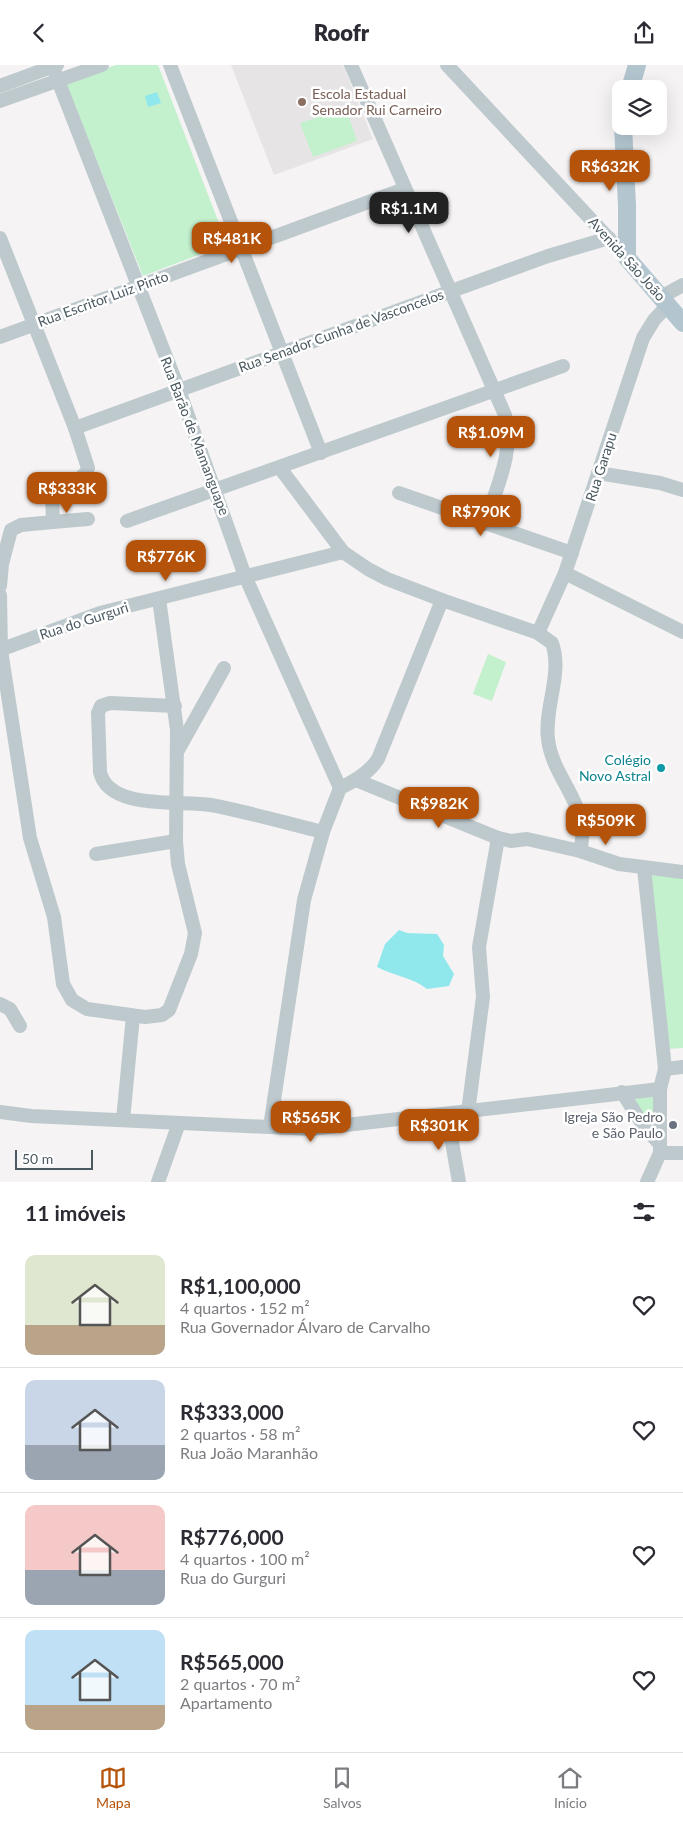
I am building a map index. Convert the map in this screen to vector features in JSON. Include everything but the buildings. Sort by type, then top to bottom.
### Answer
[{"type":"main road","points":[[632,80],[636,65]]},
{"type":"main road","points":[[624,135],[627,259]]},
{"type":"main road","name":"Avenida São João","points":[[627,259],[683,323]]},
{"type":"street","points":[[0,86],[53,65]]},
{"type":"street","name":"Rua Barão de Mamanguape","points":[[53,65],[216,491],[245,576],[340,788]]},
{"type":"street","points":[[0,101],[102,65]]},
{"type":"street","points":[[170,65],[321,453]]},
{"type":"street","points":[[351,65],[505,415],[509,441],[485,523]]},
{"type":"street","name":"Avenida São João","points":[[447,65],[627,259]]},
{"type":"street","name":"Rua Escritor Luiz Pinto","points":[[0,337],[404,189]]},
{"type":"street","points":[[0,237],[75,428],[88,469],[82,477],[60,486],[52,493],[53,522]]},
{"type":"street","name":"Rua Senador Cunha de Vasconcelos","points":[[75,428],[548,256],[609,238]]},
{"type":"street","points":[[665,301],[683,285]]},
{"type":"street","name":"Rua Garapu","points":[[538,633],[565,573],[643,338],[665,301]]},
{"type":"street","points":[[128,521],[562,366]]},
{"type":"street","points":[[280,468],[343,552],[387,579],[538,633],[549,639],[554,648],[554,677],[547,726],[548,739],[555,763],[581,815],[584,837],[580,851]]},
{"type":"street","points":[[598,473],[660,483],[683,490]]},
{"type":"street","points":[[399,493],[572,553]]},
{"type":"street","points":[[0,586],[2,564],[11,530],[21,525],[88,519]]},
{"type":"street","name":"Rua do Gurguri","points":[[0,650],[82,618],[343,552]]},
{"type":"street","points":[[565,573],[683,632]]},
{"type":"street","points":[[0,595],[0,650],[30,838],[54,917],[64,984],[72,1000],[87,1009],[133,1016],[157,1017],[166,1013],[191,954],[195,933],[192,915],[180,879],[176,841],[178,751],[175,707],[159,599]]},
{"type":"street","points":[[270,1127],[299,923],[323,833],[340,788],[356,780],[373,767],[442,600]]},
{"type":"street","points":[[178,751],[224,668]]},
{"type":"street","points":[[175,707],[110,703],[100,706],[98,713],[100,772],[105,784],[138,799],[177,804],[211,805],[323,833]]},
{"type":"street","points":[[356,780],[498,838],[511,841],[527,839],[580,851],[619,865],[683,872]]},
{"type":"street","points":[[468,1111],[483,997],[479,947],[498,838]]},
{"type":"street","points":[[96,854],[176,841]]},
{"type":"street","points":[[644,868],[665,1069],[660,1089],[659,1148],[647,1182]]},
{"type":"street","points":[[0,1004],[10,1009],[20,1026]]},
{"type":"street","points":[[123,1120],[133,1016]]},
{"type":"street","points":[[665,1069],[683,1067]]},
{"type":"street","points":[[0,1112],[311,1129],[660,1089]]},
{"type":"street","points":[[622,1092],[659,1148],[683,1153]]},
{"type":"street","points":[[447,1114],[459,1182]]},
{"type":"street","points":[[158,1182],[179,1123]]},
{"type":"shaded area","name":"Escola Estadual Senador Rui Carneiro","points":[[231,65],[343,65],[373,139],[274,175]]},
{"type":"green space","points":[[116,65],[158,65],[227,244],[143,276],[66,83]]},
{"type":"green space","points":[[346,108],[357,141],[313,157],[300,123]]},
{"type":"green space","points":[[488,654],[506,662],[492,701],[473,694]]},
{"type":"green space","points":[[649,875],[683,877],[683,1048],[666,1049]]},
{"type":"green space","points":[[653,1096],[654,1098],[654,1129],[631,1099]]},
{"type":"water","points":[[157,92],[161,103],[148,107],[145,96]]},
{"type":"water","points":[[399,930],[407,933],[437,934],[444,945],[443,956],[454,974],[449,986],[427,989],[415,982],[377,967],[385,944]]},
{"type":"place","name":"Escola Estadual Senador Rui Carneiro","points":[[302,102]]},
{"type":"place","name":"Colégio Novo Astral","points":[[661,768]]},
{"type":"place","name":"Igreja São Pedro e São Paulo","points":[[673,1125]]}]
